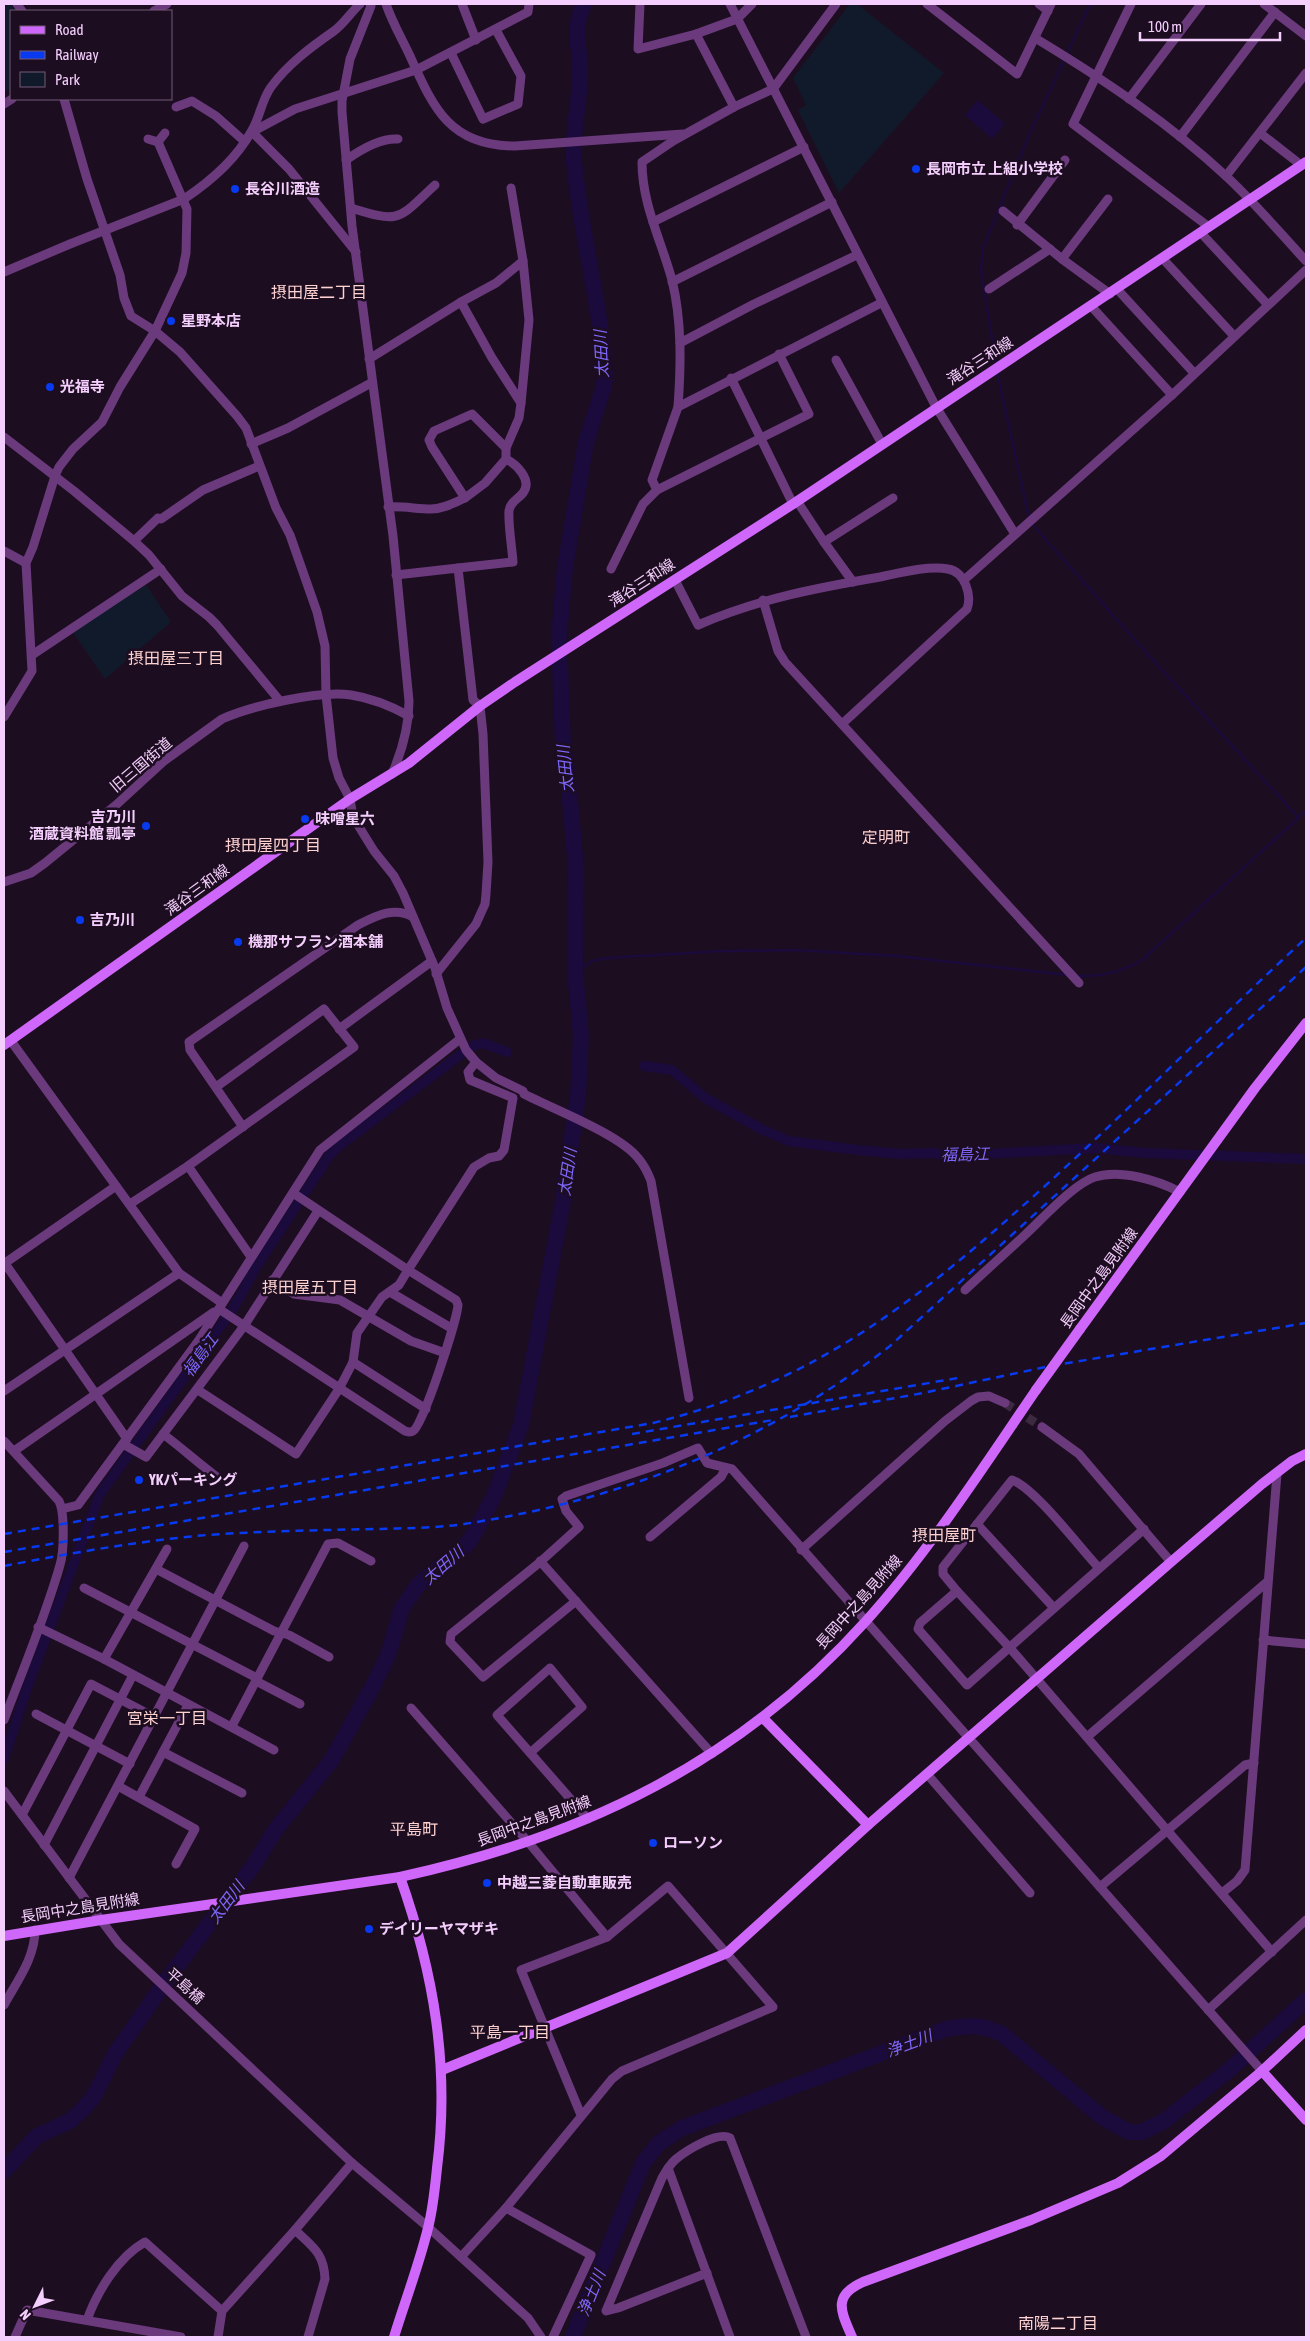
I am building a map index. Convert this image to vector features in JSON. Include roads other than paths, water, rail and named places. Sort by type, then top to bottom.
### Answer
[{"type":"main road","name":"滝谷三和線","points":[[8,1043],[350,800],[392,774],[480,706],[531,671],[795,502],[936,407],[1163,259],[1304,163]]},
{"type":"main road","name":"長岡中之島見附線","points":[[4,1936],[161,1911],[400,1877],[449,1866],[529,1842],[588,1819],[654,1788],[712,1754],[763,1718],[818,1670],[866,1622],[938,1532],[1036,1390],[1218,1140],[1306,1023]]},
{"type":"main road","points":[[442,2070],[727,1953],[868,1825],[1171,1562],[1292,1461],[1306,1454]]},
{"type":"main road","points":[[763,1718],[868,1825]]},
{"type":"main road","points":[[394,2337],[428,2227],[440,2143],[442,2070],[437,2022],[424,1950],[400,1877]]},
{"type":"main road","points":[[852,2337],[841,2307],[842,2299],[849,2290],[863,2282],[1031,2220],[1118,2183],[1161,2156],[1262,2071],[1306,2030]]},
{"type":"main road","points":[[1262,2071],[1306,2120]]},
{"type":"street","points":[[156,10],[167,4]]},
{"type":"street","points":[[4,272],[184,199],[206,182],[252,132],[266,94],[278,79],[319,40],[334,31],[360,4]]},
{"type":"street","points":[[370,4],[371,6],[350,59],[342,107],[351,208],[371,384],[396,575],[409,716],[400,755],[392,774]]},
{"type":"street","points":[[386,4],[433,105],[442,117],[461,134],[493,145],[529,145],[688,133]]},
{"type":"street","points":[[462,4],[476,40]]},
{"type":"street","points":[[252,132],[294,109],[416,70],[528,12],[529,4]]},
{"type":"street","points":[[640,4],[638,49],[696,34],[737,19],[752,4]]},
{"type":"street","points":[[730,4],[832,202],[881,303],[936,407],[1015,534]]},
{"type":"street","points":[[657,490],[652,480],[678,407],[680,343],[672,282],[642,182],[642,162],[734,107],[773,89],[836,4]]},
{"type":"street","points":[[927,4],[1017,74],[1050,7],[1039,4]]},
{"type":"street","points":[[1131,4],[1073,124],[1205,230],[1268,305]]},
{"type":"street","points":[[1129,99],[1201,4]]},
{"type":"street","points":[[1264,4],[1306,36]]},
{"type":"street","points":[[1180,137],[1275,12]]},
{"type":"street","points":[[451,53],[484,119],[518,104],[521,76],[496,30]]},
{"type":"street","points":[[696,34],[734,107]]},
{"type":"street","points":[[1036,38],[1097,75],[1180,137],[1226,176],[1306,261]]},
{"type":"street","points":[[1226,176],[1306,73]]},
{"type":"street","points":[[64,100],[104,230],[120,275],[124,298],[131,316],[155,331],[180,352],[208,381],[246,428],[259,466],[290,535],[317,612],[325,646],[326,695],[333,758],[338,778],[350,800],[353,817],[374,851],[394,876],[432,961],[443,998],[461,1041],[474,1060],[496,1078],[617,1140],[638,1157],[651,1181],[689,1398]]},
{"type":"street","points":[[176,107],[192,101],[216,116],[244,142]]},
{"type":"street","points":[[252,132],[289,169],[357,254]]},
{"type":"street","points":[[158,142],[165,133]]},
{"type":"street","points":[[1260,133],[1304,163]]},
{"type":"street","points":[[346,160],[354,154],[388,138],[398,139]]},
{"type":"street","points":[[4,717],[32,671],[26,563],[36,540],[55,476],[59,467],[73,449],[102,422],[120,387],[155,331],[182,273],[186,253],[187,216],[184,199],[158,142],[148,139]]},
{"type":"street","points":[[653,222],[804,147]]},
{"type":"street","points":[[1018,225],[1065,160]]},
{"type":"street","points":[[351,208],[369,215],[390,218],[398,217],[435,185]]},
{"type":"street","points":[[388,507],[405,506],[432,509],[449,505],[465,498],[485,483],[506,459],[506,448],[519,418],[529,320],[523,261],[511,188]]},
{"type":"street","points":[[1062,260],[1108,199]]},
{"type":"street","points":[[672,282],[832,202]]},
{"type":"street","points":[[1003,211],[1062,260],[1114,291],[1194,373]]},
{"type":"street","points":[[989,289],[1050,249]]},
{"type":"street","points":[[680,343],[754,304],[857,256]]},
{"type":"street","points":[[1163,259],[1234,336]]},
{"type":"street","points":[[369,360],[496,282],[523,261]]},
{"type":"street","points":[[964,580],[1172,394],[1306,270]]},
{"type":"street","points":[[461,302],[492,358],[521,403]]},
{"type":"street","points":[[678,407],[731,378],[881,303]]},
{"type":"street","points":[[1090,306],[1172,394]]},
{"type":"street","points":[[611,570],[643,504],[657,490],[809,414],[779,354]]},
{"type":"street","points":[[836,360],[882,444]]},
{"type":"street","points":[[731,378],[795,502],[853,582]]},
{"type":"street","points":[[251,444],[288,428],[371,384]]},
{"type":"street","points":[[465,498],[432,447],[429,440],[434,431],[472,414],[506,448]]},
{"type":"street","points":[[4,437],[134,541],[161,569],[182,596],[213,621],[280,701]]},
{"type":"street","points":[[396,575],[513,562],[509,512],[512,504],[524,492],[526,484],[523,475],[514,463],[506,459]]},
{"type":"street","points":[[134,541],[158,518],[161,519],[203,490],[259,466]]},
{"type":"street","points":[[824,542],[893,498]]},
{"type":"street","points":[[4,551],[26,563]]},
{"type":"street","points":[[436,974],[472,930],[481,914],[486,894],[486,810],[480,706],[473,700],[458,568]]},
{"type":"street","points":[[32,655],[161,569]]},
{"type":"street","points":[[675,580],[698,625],[730,611],[763,600],[907,572],[939,569],[954,571],[964,580],[970,598],[967,609],[842,724]]},
{"type":"street","points":[[763,600],[778,651],[785,662],[1079,983]]},
{"type":"street","name":"旧三国街道","points":[[4,882],[30,873],[45,862],[116,805],[164,761],[222,719],[280,701],[348,694],[362,696],[409,716]]},
{"type":"street","points":[[243,1127],[190,1050],[189,1042],[358,925],[376,916],[391,912],[404,912],[413,917]]},
{"type":"street","points":[[339,1029],[432,961]]},
{"type":"street","points":[[130,1204],[188,1166],[354,1047],[324,1009],[216,1087]]},
{"type":"street","points":[[62,1509],[78,1505],[126,1443],[221,1308],[251,1257],[295,1194],[320,1150],[461,1041]]},
{"type":"street","points":[[8,1043],[130,1204],[178,1273],[242,1325],[405,1431],[413,1431],[421,1421],[426,1409],[445,1353],[451,1328],[458,1313],[456,1300],[295,1194]]},
{"type":"street","points":[[198,1390],[296,1454],[339,1389],[353,1362],[357,1333],[382,1297],[399,1285],[474,1168],[489,1158],[499,1156],[504,1150],[513,1098],[470,1080],[468,1072],[474,1060]]},
{"type":"street","points":[[188,1166],[251,1257]]},
{"type":"street","points":[[965,1290],[1061,1201],[1092,1178],[1104,1174],[1123,1176],[1158,1182],[1180,1192]]},
{"type":"street","points":[[116,1186],[4,1263],[97,1395],[126,1443],[140,1455],[146,1457],[198,1390],[318,1210]]},
{"type":"street","points":[[4,1390],[178,1273]]},
{"type":"street","points":[[272,1280],[294,1294],[340,1300],[411,1341],[445,1353]]},
{"type":"street","points":[[390,1292],[451,1328]]},
{"type":"street","points":[[14,1451],[221,1308]]},
{"type":"street","points":[[353,1362],[426,1409]]},
{"type":"street","points":[[802,1550],[946,1421],[971,1401],[978,1397],[989,1396],[1005,1403]]},
{"type":"street","points":[[1042,1427],[1079,1454],[1171,1562]]},
{"type":"street","points":[[163,1434],[183,1448],[191,1459],[217,1477]]},
{"type":"street","points":[[4,1441],[55,1495],[62,1509],[60,1564],[39,1628],[7,1703],[4,1720]]},
{"type":"street","points":[[576,1601],[483,1677],[450,1642],[452,1634],[540,1562],[579,1526],[566,1511],[562,1499],[566,1496],[663,1463],[698,1448],[707,1463],[737,1473],[802,1550],[970,1737],[1262,2071]]},
{"type":"street","points":[[650,1537],[721,1477],[726,1468]]},
{"type":"street","points":[[1222,1893],[1237,1882],[1245,1870],[1277,1474]]},
{"type":"street","points":[[1099,1568],[1020,1483],[1012,1480],[943,1567],[943,1574],[1010,1648],[1272,1952]]},
{"type":"street","points":[[977,1524],[1054,1608]]},
{"type":"street","points":[[957,1591],[920,1623],[918,1630],[967,1685],[1144,1529]]},
{"type":"street","points":[[232,1726],[328,1544],[338,1544],[370,1561]]},
{"type":"street","points":[[70,1878],[244,1546]]},
{"type":"street","points":[[104,1659],[167,1549]]},
{"type":"street","points":[[540,1562],[712,1754]]},
{"type":"street","points":[[156,1569],[215,1601],[281,1633],[289,1635],[329,1657]]},
{"type":"street","points":[[1087,1738],[1267,1582]]},
{"type":"street","points":[[84,1588],[192,1644],[300,1704]]},
{"type":"street","points":[[39,1628],[104,1659],[274,1750]]},
{"type":"street","points":[[1263,1640],[1306,1644]]},
{"type":"street","points":[[530,1754],[582,1707],[550,1668],[497,1715],[530,1754],[588,1819]]},
{"type":"street","points":[[44,1845],[133,1675]]},
{"type":"street","points":[[22,1815],[91,1684],[154,1718]]},
{"type":"street","points":[[139,1797],[188,1705]]},
{"type":"street","points":[[411,1708],[529,1842],[607,1937]]},
{"type":"street","points":[[36,1714],[130,1764]]},
{"type":"street","points":[[163,1752],[242,1793]]},
{"type":"street","points":[[1100,1887],[1169,1831],[1245,1765],[1254,1763]]},
{"type":"street","points":[[927,1774],[1030,1894]]},
{"type":"street","points":[[118,1786],[195,1829],[176,1864]]},
{"type":"street","name":"平島橋","points":[[5,1794],[119,1944],[213,2030],[352,2163],[428,2227],[528,2318],[541,2337]]},
{"type":"street","points":[[462,2257],[506,2208],[608,2083],[622,2071],[773,2007],[668,1886],[607,1937],[521,1970],[581,2115]]},
{"type":"street","points":[[1208,2010],[1306,1920]]},
{"type":"street","points":[[4,2005],[31,1957],[35,1946],[35,1930]]},
{"type":"street","points":[[707,2273],[606,2311],[668,2168],[675,2160],[699,2145],[725,2135],[730,2138],[806,2337]]},
{"type":"street","points":[[218,2337],[222,2311],[352,2163]]},
{"type":"street","points":[[668,2168],[730,2337]]},
{"type":"street","points":[[506,2208],[591,2255],[553,2337]]},
{"type":"street","points":[[295,2230],[320,2255],[324,2270],[325,2279],[308,2337]]},
{"type":"street","points":[[88,2320],[98,2295],[114,2272],[137,2247],[145,2242],[222,2311]]},
{"type":"street","points":[[15,2337],[27,2310],[182,2337]]},
{"type":"waterway","name":"太田川","points":[[4,2171],[37,2136],[70,2121],[94,2096],[115,2054],[168,1978],[253,1866],[276,1829],[331,1761],[388,1655],[402,1608],[418,1585],[468,1543],[474,1534],[494,1496],[521,1425],[563,1201],[578,1096],[581,1036],[575,972],[576,868],[567,768],[563,745],[559,636],[565,568],[586,442],[604,386],[605,375],[603,348],[574,161],[574,138],[580,70],[577,30],[584,4]]},
{"type":"waterway","points":[[996,364],[981,270],[983,248],[1029,135],[1090,4]]},
{"type":"waterway","points":[[997,372],[1029,518]]},
{"type":"waterway","points":[[1031,523],[1161,669],[1299,818]]},
{"type":"waterway","points":[[1076,976],[1094,976],[1110,973],[1127,968],[1142,960],[1306,811]]},
{"type":"waterway","points":[[575,972],[592,961],[607,958],[721,951],[795,950],[897,956],[1068,975]]},
{"type":"waterway","name":"福島江","points":[[4,1759],[28,1685],[100,1494],[233,1309],[255,1269],[329,1156],[339,1146],[472,1046],[483,1043],[507,1052]]},
{"type":"waterway","name":"福島江","points":[[644,1066],[672,1070],[705,1098],[763,1130],[789,1141],[858,1150],[901,1154],[933,1153],[949,1156],[1096,1148],[1146,1153],[1306,1159]]},
{"type":"waterway","name":"浄土川","points":[[573,2337],[643,2163],[659,2143],[682,2128],[946,2029],[968,2026],[987,2028],[1002,2034],[1102,2117],[1129,2132],[1142,2132],[1164,2121],[1228,2071],[1306,2000]]},
{"type":"tunnel","points":[[1005,1403],[1042,1427]]},
{"type":"railway","points":[[4,1534],[653,1423],[712,1406],[766,1385],[817,1359],[865,1331],[911,1299],[955,1264],[1045,1186],[1306,938]]},
{"type":"railway","points":[[4,1566],[105,1548],[207,1535],[422,1528],[464,1524],[580,1500],[635,1483],[689,1463],[742,1439],[792,1412],[842,1381],[890,1346],[1306,967]]},
{"type":"railway","points":[[790,1417],[923,1393],[1050,1366],[1306,1323]]},
{"type":"railway","points":[[632,1434],[958,1378]]},
{"type":"railway","points":[[4,1552],[773,1420]]},
{"type":"place","name":"長岡市立 上組小学校","points":[[916,169]]},
{"type":"place","name":"長谷川酒造","points":[[235,189]]},
{"type":"place","name":"星野本店","points":[[171,321]]},
{"type":"place","name":"光福寺","points":[[50,387]]},
{"type":"place","name":"味噌星六","points":[[305,819]]},
{"type":"place","name":"吉乃川 酒蔵資料館 瓢亭","points":[[146,826]]},
{"type":"place","name":"吉乃川","points":[[80,920]]},
{"type":"place","name":"機那サフラン酒本舗","points":[[238,942]]},
{"type":"place","name":"YKパーキング","points":[[139,1480]]},
{"type":"place","name":"ローソン","points":[[653,1843]]},
{"type":"place","name":"中越三菱自動車販売","points":[[487,1883]]},
{"type":"place","name":"デイリーヤマザキ","points":[[369,1929]]},
{"type":"district","name":"摂田屋二丁目","points":[[319,292]]},
{"type":"district","name":"摂田屋三丁目","points":[[176,658]]},
{"type":"district","name":"定明町","points":[[886,837]]},
{"type":"district","name":"摂田屋四丁目","points":[[273,845]]},
{"type":"district","name":"摂田屋五丁目","points":[[310,1287]]},
{"type":"district","name":"摂田屋町","points":[[944,1535]]},
{"type":"district","name":"宮栄一丁目","points":[[167,1718]]},
{"type":"district","name":"平島町","points":[[414,1829]]},
{"type":"district","name":"平島一丁目","points":[[510,2032]]},
{"type":"district","name":"南陽二丁目","points":[[1058,2323]]}]
